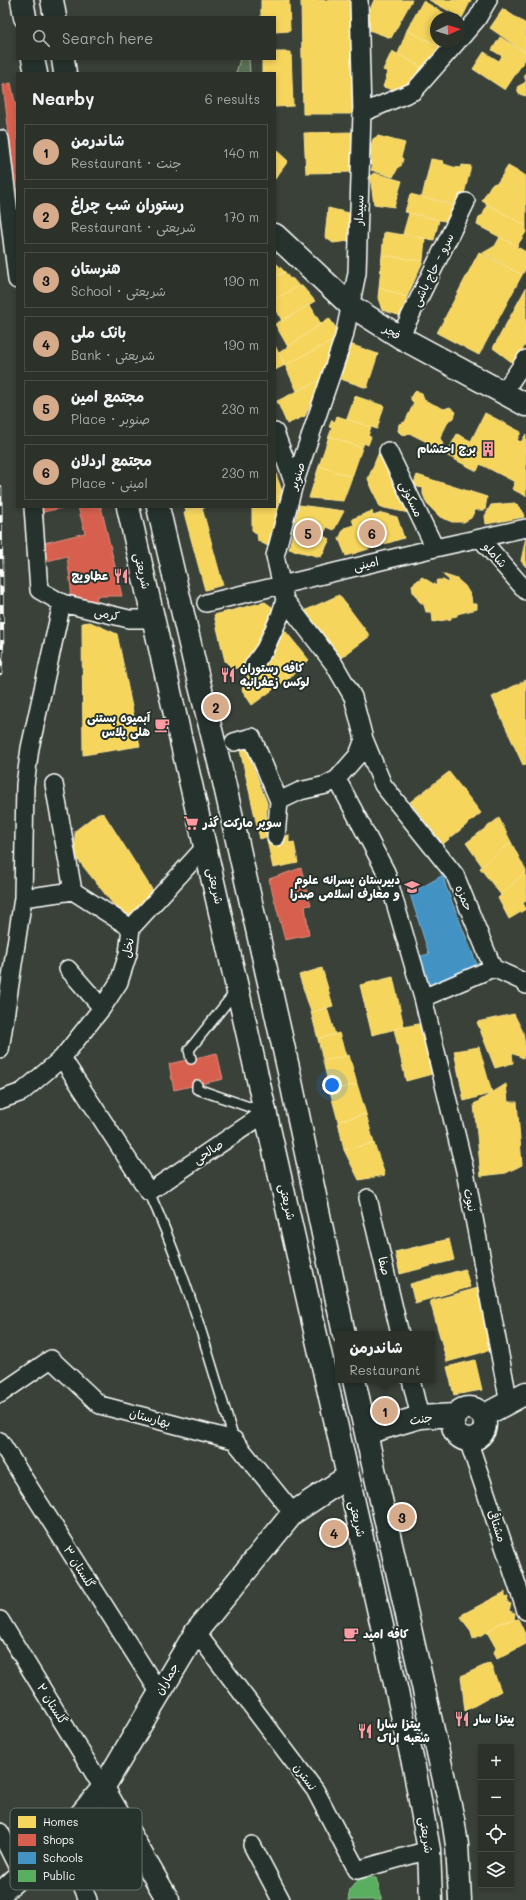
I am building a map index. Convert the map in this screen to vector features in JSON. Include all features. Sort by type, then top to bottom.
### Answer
[{"type":"main road","points":[[22,0],[25,16]]},
{"type":"main road","points":[[52,0],[55,16]]},
{"type":"main road","points":[[34,60],[36,72]]},
{"type":"main road","points":[[63,60],[65,72]]},
{"type":"main road","name":"فجر","points":[[276,236],[351,306],[400,337],[526,406]]},
{"type":"main road","name":"شریعتی","points":[[128,508],[414,1767],[429,1850],[430,1900]]},
{"type":"main road","points":[[158,508],[224,782],[343,1331]]},
{"type":"main road","points":[[153,619],[165,624],[171,622],[176,619],[181,608]]},
{"type":"main road","points":[[167,683],[170,676],[176,671],[183,669],[190,670],[197,674]]},
{"type":"main road","points":[[355,1383],[453,1819],[457,1845],[460,1900]]},
{"type":"main road","points":[[483,1416],[517,1398]]},
{"type":"main road","points":[[462,1409],[476,1409],[483,1416],[485,1427],[479,1437],[468,1440],[459,1438],[453,1430],[452,1425],[455,1416],[462,1409]]},
{"type":"main road","name":"جنت","points":[[366,1433],[420,1417],[455,1416]]},
{"type":"main road","name":"جماران","points":[[86,1808],[103,1788],[196,1632],[293,1513],[347,1476]]},
{"type":"main road","points":[[103,1788],[115,1808]]},
{"type":"main road","points":[[142,1855],[168,1900]]},
{"type":"street","name":"سپیدار","points":[[351,306],[357,273],[362,113],[359,0]]},
{"type":"street","points":[[466,31],[477,19],[488,0]]},
{"type":"street","points":[[362,113],[414,91],[452,48]]},
{"type":"street","points":[[0,139],[16,272]]},
{"type":"street","name":"سرو - حاج باشی","points":[[400,337],[466,202]]},
{"type":"street","name":"صنوبر","points":[[253,666],[265,649],[280,616],[283,593],[275,556],[294,484],[344,337],[351,306]]},
{"type":"street","points":[[503,393],[526,359]]},
{"type":"street","points":[[276,435],[294,484]]},
{"type":"street","name":"مسکونی","points":[[388,451],[435,548]]},
{"type":"street","name":"کرمی","points":[[33,508],[39,590],[62,603],[128,619],[153,619]]},
{"type":"street","name":"امینی","points":[[206,603],[283,593],[435,548],[526,528]]},
{"type":"street","name":"شاملو","points":[[480,538],[526,591]]},
{"type":"street","name":"حمزه","points":[[283,593],[334,664],[353,697],[364,739],[382,785],[454,875],[493,968]]},
{"type":"street","points":[[0,1050],[22,898],[25,785],[30,748],[62,603]]},
{"type":"street","points":[[234,742],[252,737],[279,801],[276,837]]},
{"type":"street","points":[[279,801],[300,791],[326,785],[337,779],[358,755],[364,739]]},
{"type":"street","name":"نبوت","points":[[337,779],[386,872],[423,998],[465,1171],[517,1398]]},
{"type":"street","points":[[54,784],[73,890]]},
{"type":"street","name":"نخل","points":[[0,1100],[22,1092],[62,1058],[102,1008],[119,982],[128,954],[131,928],[206,846]]},
{"type":"street","points":[[22,898],[73,890],[131,928]]},
{"type":"street","points":[[68,968],[102,1008]]},
{"type":"street","points":[[423,998],[493,968],[526,982]]},
{"type":"street","points":[[62,1058],[149,1192]]},
{"type":"street","name":"صالحی","points":[[149,1192],[266,1112]]},
{"type":"street","name":"صفا","points":[[368,1198],[399,1331]]},
{"type":"street","name":"بهارستان","points":[[0,1394],[51,1359],[100,1405],[234,1440]]},
{"type":"street","points":[[412,1383],[420,1417]]},
{"type":"street","points":[[234,1440],[293,1513]]},
{"type":"street","name":"مشتاقی","points":[[468,1440],[520,1575],[526,1611]]},
{"type":"street","name":"گلستان ۳","points":[[0,1441],[159,1692]]},
{"type":"street","name":"گلستان ۲","points":[[0,1620],[103,1788]]},
{"type":"street","name":"نسترن","points":[[196,1632],[316,1790],[357,1870],[429,1850]]},
{"type":"street","points":[[0,1832],[10,1852]]},
{"type":"street","points":[[252,1845],[281,1900]]},
{"type":"street","points":[[84,1890],[88,1900]]},
{"type":"lane","points":[[191,1059],[189,1050],[238,988]]},
{"type":"lane","points":[[196,1085],[197,1089],[266,1112]]},
{"type":"lane","points":[[149,1192],[164,1225],[207,1347],[234,1440]]},
{"type":"green space","points":[[240,60],[249,60],[250,72],[236,72]]},
{"type":"building: Homes","points":[[261,0],[289,0],[290,31],[276,32],[276,16],[261,16]]},
{"type":"building: Homes","points":[[301,0],[350,0],[352,114],[303,114]]},
{"type":"building: Homes","points":[[374,0],[412,0],[391,38],[369,30],[368,14]]},
{"type":"building: Homes","points":[[429,0],[471,0],[465,12],[451,12]]},
{"type":"building: Homes","points":[[423,1],[442,12],[430,12],[430,42],[407,30]]},
{"type":"building: Homes","points":[[503,9],[526,24],[526,53],[490,28]]},
{"type":"building: Homes","points":[[407,30],[430,42],[430,48],[439,48],[423,68],[398,54]]},
{"type":"building: Homes","points":[[500,37],[526,53],[526,58],[505,90],[473,69],[484,52],[499,61],[502,56],[492,50]]},
{"type":"building: Homes","points":[[392,51],[423,68],[402,92],[383,87],[388,72],[383,70]]},
{"type":"building: Homes","points":[[276,52],[291,52],[293,106],[276,107],[276,72],[262,72],[262,60],[276,60]]},
{"type":"building: Homes","points":[[526,82],[526,96],[519,94],[517,87]]},
{"type":"building: Homes","points":[[354,132],[355,172],[306,173],[304,133]]},
{"type":"building: Homes","points":[[378,136],[405,143],[401,157],[403,159],[401,166],[399,166],[393,177],[371,170],[373,165],[370,164],[372,156],[368,156],[373,139]]},
{"type":"building: Homes","points":[[276,150],[288,161],[276,178]]},
{"type":"building: Homes","points":[[431,159],[443,161],[444,164],[453,167],[461,168],[462,165],[471,166],[461,206],[422,197]]},
{"type":"building: Homes","points":[[508,166],[526,176],[526,226],[482,201],[491,185],[498,182]]},
{"type":"building: Homes","points":[[374,173],[402,181],[394,207],[374,204],[370,176]]},
{"type":"building: Homes","points":[[410,194],[453,205],[449,222],[405,212]]},
{"type":"building: Homes","points":[[487,204],[526,226],[526,232],[517,246],[477,225],[479,217],[483,215]]},
{"type":"building: Homes","points":[[328,208],[349,213],[349,241],[333,243],[325,237]]},
{"type":"building: Homes","points":[[409,213],[439,220],[434,240],[403,234]]},
{"type":"building: Homes","points":[[384,232],[425,238],[423,261],[382,255]]},
{"type":"building: Homes","points":[[500,237],[526,252],[526,268],[522,275],[483,253],[495,246]]},
{"type":"building: Homes","points":[[479,252],[522,275],[479,355],[437,333]]},
{"type":"building: Homes","points":[[382,255],[423,261],[407,297],[379,288]]},
{"type":"building: Homes","points":[[276,263],[285,272],[276,276]]},
{"type":"building: Homes","points":[[285,272],[289,278],[293,279],[299,286],[276,298],[276,276]]},
{"type":"building: Homes","points":[[299,286],[302,286],[315,301],[282,321],[276,309],[276,298]]},
{"type":"building: Homes","points":[[379,288],[407,297],[401,316],[382,310],[378,298]]},
{"type":"building: Homes","points":[[526,288],[526,344],[513,363],[493,348]]},
{"type":"building: Homes","points":[[310,305],[321,324],[288,347],[276,323]]},
{"type":"building: Homes","points":[[329,318],[336,328],[333,341],[285,365],[279,353]]},
{"type":"building: Homes","points":[[333,341],[321,380],[297,391],[285,365]]},
{"type":"building: Homes","points":[[347,343],[378,354],[367,388],[335,377]]},
{"type":"building: Homes","points":[[276,348],[285,365],[276,370]]},
{"type":"building: Homes","points":[[321,380],[305,416],[287,424],[277,401]]},
{"type":"building: Homes","points":[[416,391],[422,393],[424,400],[444,409],[450,407],[456,412],[454,418],[449,420],[440,438],[443,444],[437,450],[433,450],[429,443],[409,433],[406,435],[401,434],[398,431],[399,424],[405,422],[414,403],[411,400],[411,396]]},
{"type":"building: Homes","points":[[355,396],[384,406],[377,429],[347,419]]},
{"type":"building: Homes","name":"برج احتشام","points":[[485,413],[521,432],[517,440],[521,442],[526,434],[526,496],[512,489],[515,482],[480,464],[477,471],[446,455],[457,434],[471,441]]},
{"type":"building: Homes","points":[[337,416],[371,427],[368,436],[371,437],[368,445],[364,443],[362,448],[329,436],[332,428],[329,427],[332,420],[335,422]]},
{"type":"building: Homes","points":[[329,436],[362,448],[352,477],[319,466]]},
{"type":"building: Homes","points":[[379,452],[409,513],[380,507],[368,479]]},
{"type":"building: Homes","points":[[319,466],[352,477],[343,501],[309,498]]},
{"type":"building: Homes","points":[[276,474],[283,494],[276,498]]},
{"type":"building: Homes","points":[[417,475],[487,497],[485,510],[475,510],[471,518],[464,522],[452,522],[440,517],[427,504],[423,494],[423,488],[413,486]]},
{"type":"building: Homes","points":[[283,494],[268,546],[258,541],[257,534],[252,530],[252,508],[276,508],[276,498]]},
{"type":"building: Homes","points":[[515,503],[522,510],[524,517],[486,524],[485,516],[491,505]]},
{"type":"building: Homes","points":[[299,505],[344,511],[334,530],[327,527],[323,536],[330,539],[321,557],[289,549]]},
{"type":"building: Homes","points":[[185,508],[202,508],[186,512]]},
{"type":"building: Homes","points":[[202,508],[223,585],[205,590],[184,513]]},
{"type":"building: Homes","points":[[372,511],[373,516],[382,513],[397,517],[404,538],[346,556],[339,539],[344,528],[354,525],[352,519]]},
{"type":"building: Homes","points":[[526,537],[526,567],[521,561]]},
{"type":"building: Homes","points":[[442,574],[457,579],[465,586],[471,596],[472,604],[477,604],[477,609],[457,614],[457,616],[451,617],[451,619],[433,622],[432,612],[426,612],[424,605],[419,601],[413,592],[412,585],[422,577],[437,586],[437,580],[443,580],[449,583],[449,580]]},
{"type":"building: Homes","points":[[339,595],[370,636],[341,658],[304,611]]},
{"type":"building: Homes","points":[[265,602],[272,607],[270,624],[243,666],[233,669],[225,661],[214,615]]},
{"type":"building: Homes","points":[[90,622],[117,634],[140,746],[83,755],[82,623]]},
{"type":"building: Homes","points":[[282,627],[309,660],[289,678],[268,653]]},
{"type":"building: Homes","points":[[268,653],[289,678],[271,691],[255,669]]},
{"type":"building: Homes","points":[[255,669],[271,691],[252,705],[242,690],[247,676]]},
{"type":"building: Homes","points":[[526,680],[526,764],[523,765],[492,697]]},
{"type":"building: Homes","points":[[246,748],[267,803],[266,837],[260,839],[240,750]]},
{"type":"building: Homes","points":[[449,772],[481,813],[443,844],[410,802]]},
{"type":"building: Homes","points":[[98,813],[104,814],[153,891],[130,918],[124,918],[75,856],[75,831]]},
{"type":"building: Homes","points":[[499,818],[511,842],[482,866],[466,843]]},
{"type":"building: Homes","points":[[289,835],[289,843],[294,842],[298,863],[273,868],[267,840]]},
{"type":"building: Homes","points":[[511,842],[526,871],[501,895],[480,868]]},
{"type":"building: Homes","points":[[526,871],[526,901],[523,903],[526,909],[509,919],[498,898]]},
{"type":"building: Homes","points":[[322,968],[333,1006],[311,1012],[299,975]]},
{"type":"building: Homes","points":[[393,977],[404,1027],[372,1035],[360,985]]},
{"type":"building: Homes","points":[[327,1008],[335,1034],[318,1039],[311,1012]]},
{"type":"building: Homes","points":[[514,1014],[523,1032],[526,1052],[523,1058],[512,1053],[513,1063],[495,1068],[477,1022]]},
{"type":"building: Homes","points":[[423,1023],[436,1073],[406,1081],[394,1029]]},
{"type":"building: Homes","points":[[339,1033],[346,1056],[323,1061],[318,1039]]},
{"type":"building: Homes","points":[[479,1047],[492,1093],[464,1101],[454,1051]]},
{"type":"building: Homes","points":[[349,1055],[357,1084],[330,1091],[323,1061]]},
{"type":"building: Homes","points":[[357,1084],[366,1114],[338,1121],[330,1091]]},
{"type":"building: Homes","points":[[506,1084],[508,1102],[517,1102],[522,1165],[506,1173],[481,1176],[474,1104]]},
{"type":"building: Homes","points":[[366,1114],[374,1143],[344,1150],[338,1121]]},
{"type":"building: Homes","points":[[374,1143],[385,1175],[359,1180],[344,1150]]},
{"type":"building: Homes","points":[[449,1239],[454,1260],[400,1274],[395,1252]]},
{"type":"building: Homes","points":[[465,1269],[470,1287],[415,1303],[410,1284]]},
{"type":"building: Homes","points":[[478,1288],[491,1350],[447,1362],[430,1301]]},
{"type":"building: Homes","points":[[475,1360],[482,1390],[454,1395],[447,1367]]},
{"type":"building: Homes","points":[[505,1592],[505,1596],[508,1597],[507,1602],[511,1604],[509,1611],[515,1613],[514,1620],[500,1623],[473,1639],[471,1631],[461,1618],[463,1614]]},
{"type":"building: Homes","points":[[518,1619],[526,1636],[526,1644],[497,1659],[493,1654],[496,1648],[487,1632],[500,1623]]},
{"type":"building: Homes","points":[[490,1663],[501,1691],[465,1711],[461,1676]]},
{"type":"building: Shops","points":[[11,83],[16,107],[16,191],[3,85]]},
{"type":"building: Shops","points":[[41,508],[62,508],[43,512],[44,543],[85,533],[78,508],[101,508],[122,596],[97,596],[95,606],[69,598],[71,588],[67,556],[43,562]]},
{"type":"building: Shops","points":[[301,868],[311,905],[305,906],[309,935],[285,940],[269,879]]},
{"type":"building: Shops","points":[[217,1053],[223,1079],[174,1090],[169,1064]]},
{"type":"building: Schools","points":[[443,875],[446,887],[478,967],[427,990],[417,957],[429,954],[410,894]]},
{"type":"building: Public","points":[[361,1877],[376,1878],[381,1900],[348,1900],[350,1889]]},
{"type":"railway","points":[[0,487],[2,643],[0,674]]},
{"type":"place","name":"برج احتشام","points":[[488,449]]},
{"type":"place","name":"مجتمع امین","points":[[308,533]]},
{"type":"place","name":"مجتمع اردلان","points":[[372,533]]},
{"type":"place","name":"عطاویچ","points":[[121,576]]},
{"type":"place","name":"کافه رستوران لوکس زعفرانیه","points":[[228,675]]},
{"type":"place","name":"رستوران شب چراغ","points":[[216,707]]},
{"type":"place","name":"آبمیوه بستنی هلی پلاس","points":[[162,725]]},
{"type":"place","name":"سوپر مارکت گذر","points":[[191,823]]},
{"type":"place","name":"دبیرستان پسرانه علوم و معارف اسلامی صدرا","points":[[412,887]]},
{"type":"place","name":"شاندرمن","points":[[385,1411]]},
{"type":"place","name":"هنرستان","points":[[402,1517]]},
{"type":"place","name":"بانک ملی","points":[[334,1533]]},
{"type":"place","name":"کافه امید","points":[[351,1634]]},
{"type":"place","name":"پیتزا سار","points":[[462,1719]]},
{"type":"place","name":"پیتزا سارا شعبه اراک","points":[[365,1731]]}]
